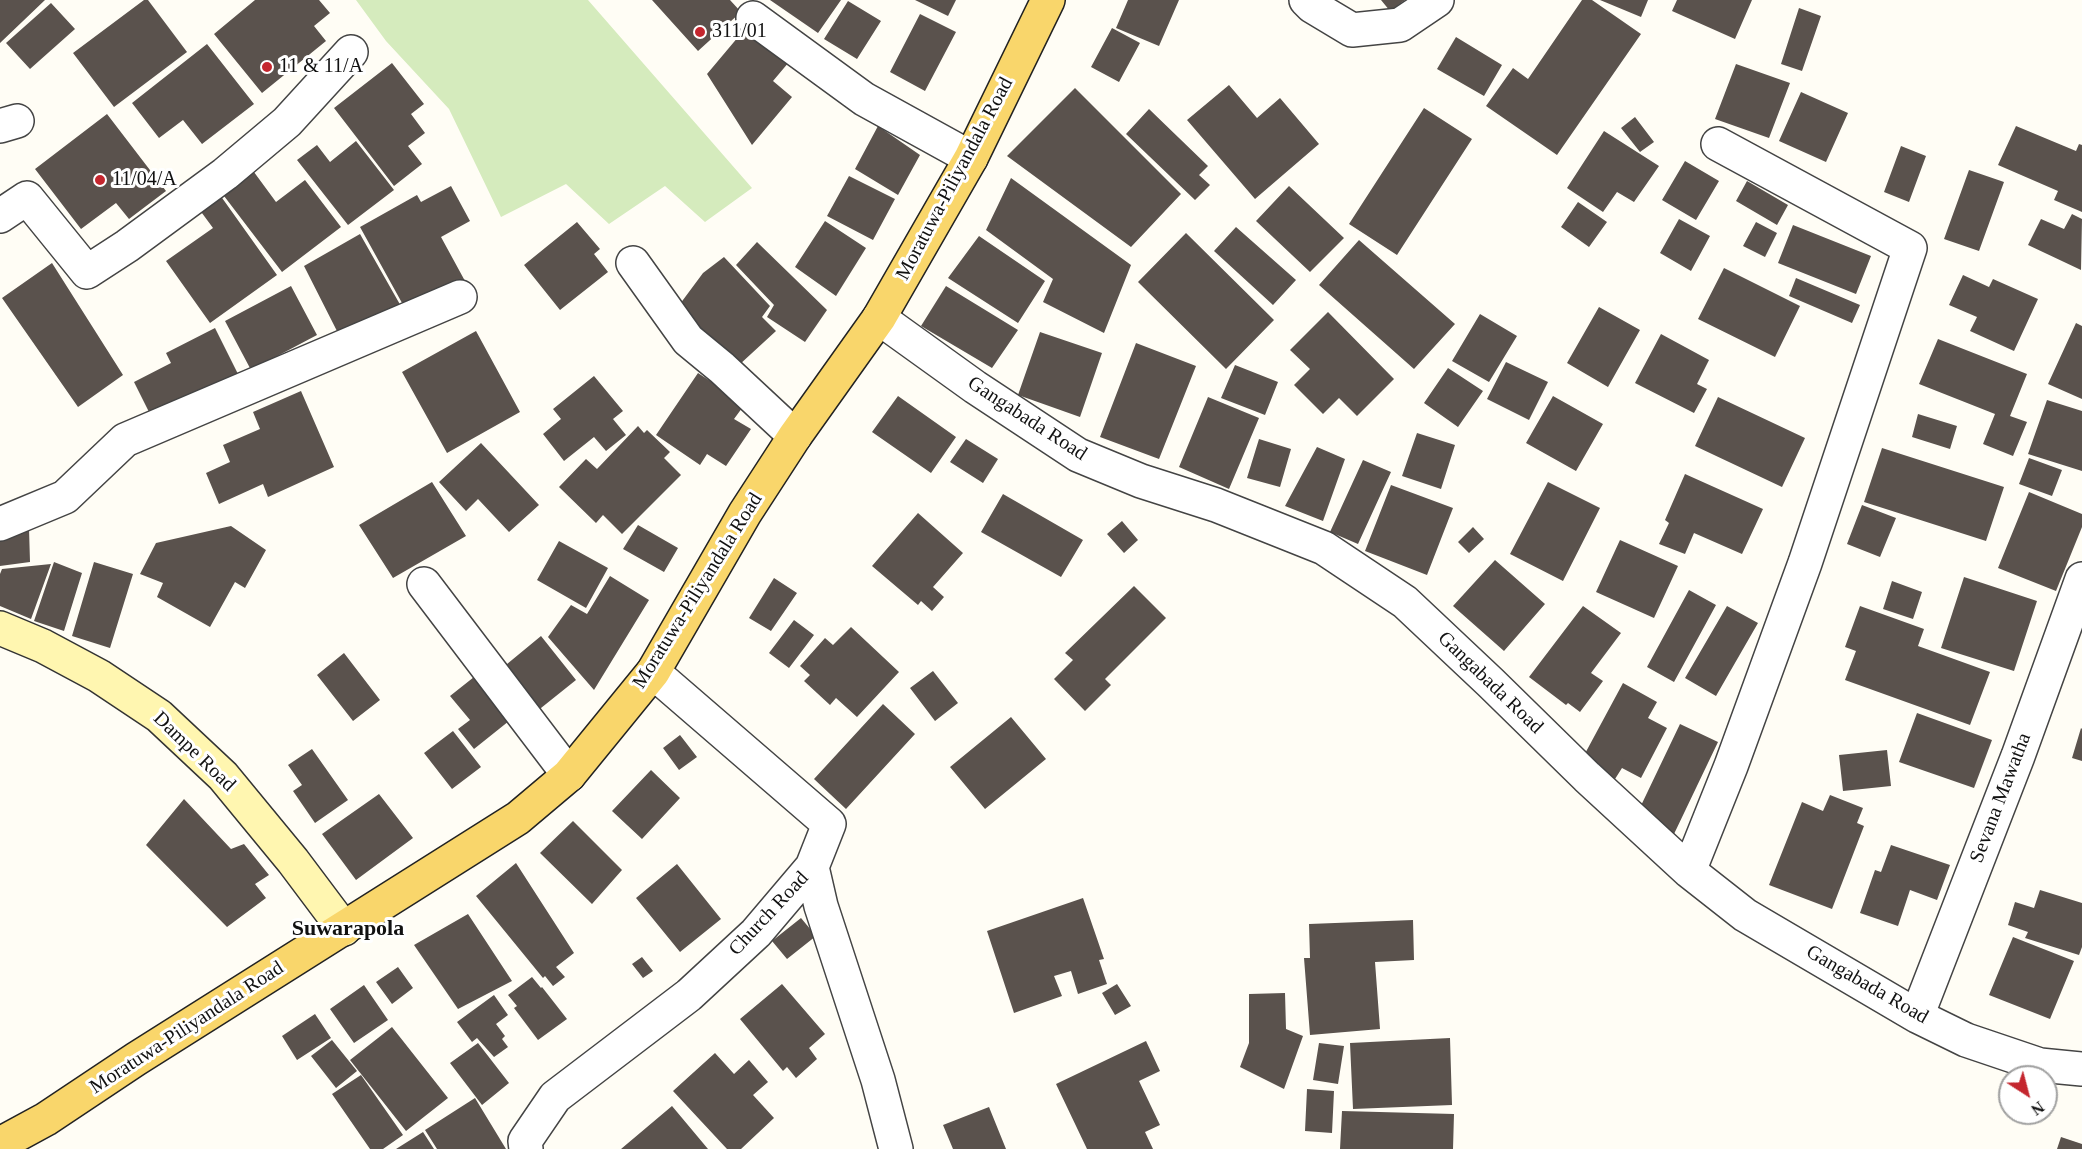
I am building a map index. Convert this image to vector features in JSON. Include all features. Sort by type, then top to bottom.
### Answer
[{"type":"main road","name":"Moratuwa-Piliyandala Road","points":[[0,1144],[46,1119],[146,1053],[518,818],[569,775],[653,672],[745,513],[795,436],[879,318],[971,158],[1048,0]]},
{"type":"street","points":[[1306,0],[1352,30],[1400,25],[1437,0]]},
{"type":"street","points":[[753,18],[864,99],[971,158]]},
{"type":"street","points":[[0,216],[27,198],[87,272],[127,246],[234,166],[286,122],[351,52]]},
{"type":"street","points":[[1689,871],[1731,766],[1805,563],[1910,248],[1718,144]]},
{"type":"street","points":[[633,263],[688,340],[722,368],[795,436]]},
{"type":"street","points":[[0,524],[65,496],[125,440],[460,297]]},
{"type":"street","name":"Gangabada Road","points":[[879,318],[975,387],[1077,455],[1141,481],[1216,505],[1324,548],[1405,602],[1587,777],[1689,871],[1745,915],[1917,1016],[1966,1040],[2040,1065],[2082,1069]]},
{"type":"street","name":"Sevana Mawatha","points":[[1917,1016],[2018,756],[2082,579]]},
{"type":"street","points":[[424,584],[569,775]]},
{"type":"street","name":"Dampe Road","points":[[0,628],[43,646],[99,676],[159,716],[223,776],[293,861],[344,928]]},
{"type":"street","name":"Church Road","points":[[526,1149],[525,1141],[555,1097],[689,995],[756,933],[812,867],[829,824],[653,672]]},
{"type":"street","points":[[812,867],[821,906],[874,1069],[896,1149]]},
{"type":"green space","points":[[356,0],[588,0],[752,188],[705,222],[665,186],[609,224],[566,184],[501,217],[449,109],[386,41]]},
{"type":"building","points":[[0,0],[45,0],[0,43]]},
{"type":"building","points":[[144,0],[148,0],[187,52],[114,107],[73,53]]},
{"type":"building","name":"11 & 11/A","points":[[255,0],[319,0],[330,13],[314,26],[326,41],[262,93],[214,34]]},
{"type":"building","name":"311/01","points":[[652,0],[730,0],[741,12],[698,51]]},
{"type":"building","points":[[770,0],[841,0],[818,33]]},
{"type":"building","points":[[915,0],[956,0],[948,16]]},
{"type":"building","points":[[1128,0],[1179,0],[1159,46],[1116,28]]},
{"type":"building","points":[[1381,0],[1405,0],[1390,11]]},
{"type":"building","points":[[1582,0],[1592,0],[1641,34],[1557,155],[1486,106],[1513,68],[1528,79]]},
{"type":"building","points":[[1600,0],[1648,0],[1641,17]]},
{"type":"building","points":[[1677,0],[1752,0],[1735,39],[1672,11]]},
{"type":"building","points":[[848,1],[881,21],[857,59],[824,39]]},
{"type":"building","points":[[51,3],[75,29],[30,69],[6,43]]},
{"type":"building","points":[[1799,8],[1821,16],[1802,71],[1781,64]]},
{"type":"building","points":[[920,14],[956,32],[925,91],[890,72]]},
{"type":"building","points":[[1112,28],[1140,43],[1119,82],[1091,67]]},
{"type":"building","points":[[744,30],[789,62],[773,81],[792,97],[752,145],[707,74]]},
{"type":"building","points":[[1456,37],[1502,65],[1484,96],[1437,69]]},
{"type":"building","points":[[207,44],[254,104],[202,144],[183,120],[159,138],[132,103]]},
{"type":"building","points":[[392,63],[424,104],[411,114],[425,133],[408,146],[422,164],[394,186],[334,108]]},
{"type":"building","points":[[1736,64],[1790,83],[1769,138],[1715,119]]},
{"type":"building","points":[[1229,85],[1257,118],[1280,98],[1319,144],[1255,199],[1187,120]]},
{"type":"building","points":[[1075,88],[1181,194],[1131,247],[1007,156]]},
{"type":"building","points":[[1801,92],[1848,113],[1826,162],[1779,141]]},
{"type":"building","points":[[1424,108],[1472,139],[1397,255],[1349,224]]},
{"type":"building","points":[[1149,109],[1208,166],[1199,175],[1210,185],[1195,200],[1126,134]]},
{"type":"building","name":"11/04/A","points":[[107,114],[166,191],[129,219],[116,203],[81,229],[35,169]]},
{"type":"building","points":[[1635,117],[1654,142],[1640,152],[1621,128]]},
{"type":"building","points":[[878,126],[920,155],[898,195],[855,169]]},
{"type":"building","points":[[2016,126],[2076,151],[2079,144],[2082,145],[2082,212],[2054,200],[2058,191],[1998,165]]},
{"type":"building","points":[[1604,131],[1659,166],[1634,202],[1617,192],[1603,212],[1567,188]]},
{"type":"building","points":[[356,141],[394,190],[348,225],[297,160],[317,145],[330,162]]},
{"type":"building","points":[[1901,146],[1926,156],[1909,202],[1884,192]]},
{"type":"building","points":[[1685,161],[1719,181],[1696,220],[1662,200]]},
{"type":"building","points":[[251,168],[276,202],[305,180],[341,227],[282,272],[221,192]]},
{"type":"building","points":[[1969,170],[2004,182],[1979,251],[1944,239]]},
{"type":"building","points":[[849,176],[895,199],[873,240],[827,216]]},
{"type":"building","points":[[1011,178],[1131,265],[1104,333],[1043,302],[1053,279],[986,230]]},
{"type":"building","points":[[1747,181],[1788,205],[1777,225],[1736,201]]},
{"type":"building","points":[[451,186],[470,221],[441,237],[465,281],[407,312],[360,227],[417,195],[421,202]]},
{"type":"building","points":[[1289,186],[1344,238],[1310,272],[1256,221]]},
{"type":"building","points":[[220,195],[277,275],[210,323],[166,261],[213,228],[199,209]]},
{"type":"building","points":[[1578,202],[1607,222],[1589,247],[1561,227]]},
{"type":"building","points":[[2072,214],[2082,219],[2081,270],[2028,245],[2041,219],[2064,229]]},
{"type":"building","points":[[1679,219],[1710,236],[1691,271],[1660,253]]},
{"type":"building","points":[[825,221],[866,248],[836,296],[795,267]]},
{"type":"building","points":[[577,222],[600,249],[594,254],[608,272],[560,310],[524,265]]},
{"type":"building","points":[[1756,222],[1777,233],[1765,257],[1743,246]]},
{"type":"building","points":[[1793,225],[1871,256],[1856,294],[1778,263]]},
{"type":"building","points":[[1236,227],[1296,280],[1273,305],[1214,251]]},
{"type":"building","points":[[1186,233],[1274,320],[1226,369],[1138,282]]},
{"type":"building","points":[[360,234],[402,308],[340,337],[304,266]]},
{"type":"building","points":[[979,236],[1045,281],[1018,323],[948,278]]},
{"type":"building","points":[[1359,240],[1455,324],[1414,369],[1319,285]]},
{"type":"building","points":[[757,242],[827,310],[805,342],[767,317],[774,305],[736,265]]},
{"type":"building","points":[[724,257],[770,306],[762,317],[776,331],[739,365],[704,334],[680,304],[703,273]]},
{"type":"building","points":[[52,263],[123,375],[78,407],[2,298]]},
{"type":"building","points":[[1724,268],[1800,306],[1775,357],[1698,319]]},
{"type":"building","points":[[1963,275],[1989,287],[1993,279],[2038,299],[2014,351],[1970,331],[1977,317],[1949,305]]},
{"type":"building","points":[[1796,278],[1860,305],[1852,323],[1789,296]]},
{"type":"building","points":[[291,286],[317,335],[251,370],[225,321]]},
{"type":"building","points":[[946,286],[1018,330],[992,368],[921,326]]},
{"type":"building","points":[[1599,307],[1640,330],[1608,387],[1567,363]]},
{"type":"building","points":[[1328,312],[1394,379],[1357,416],[1339,398],[1323,414],[1294,385],[1310,369],[1290,350]]},
{"type":"building","points":[[1480,314],[1517,336],[1489,382],[1452,361]]},
{"type":"building","points":[[2076,323],[2082,326],[2082,399],[2048,384]]},
{"type":"building","points":[[215,328],[238,374],[152,418],[134,382],[171,363],[166,353]]},
{"type":"building","points":[[476,331],[520,412],[447,453],[402,372]]},
{"type":"building","points":[[1040,332],[1102,353],[1080,417],[1018,395]]},
{"type":"building","points":[[1661,334],[1709,360],[1697,384],[1707,389],[1694,413],[1635,383]]},
{"type":"building","points":[[1938,339],[2027,374],[2010,416],[2027,422],[2013,456],[1983,444],[1995,414],[1919,384]]},
{"type":"building","points":[[1136,343],[1196,366],[1159,459],[1100,437]]},
{"type":"building","points":[[1506,362],[1548,382],[1529,420],[1487,399]]},
{"type":"building","points":[[1235,365],[1278,382],[1265,415],[1221,398]]},
{"type":"building","points":[[1448,368],[1483,391],[1458,427],[1424,403]]},
{"type":"building","points":[[698,373],[745,404],[734,419],[751,429],[726,466],[707,454],[700,465],[656,435]]},
{"type":"building","points":[[594,376],[623,411],[613,419],[626,435],[606,451],[594,437],[564,461],[543,434],[561,419],[553,409]]},
{"type":"building","points":[[301,391],[334,467],[268,497],[263,484],[219,504],[206,473],[230,462],[223,445],[260,429],[253,412]]},
{"type":"building","points":[[898,396],[956,437],[931,473],[872,432]]},
{"type":"building","points":[[1553,396],[1603,424],[1576,471],[1526,443]]},
{"type":"building","points":[[1208,397],[1259,418],[1229,489],[1179,467]]},
{"type":"building","points":[[1718,397],[1805,438],[1782,487],[1695,446]]},
{"type":"building","points":[[2047,400],[2082,411],[2082,471],[2028,454]]},
{"type":"building","points":[[1918,414],[1957,426],[1950,449],[1912,437]]},
{"type":"building","points":[[638,426],[644,433],[647,430],[670,452],[664,458],[681,475],[622,534],[603,515],[596,523],[559,487],[586,459],[597,469]]},
{"type":"building","points":[[1417,433],[1455,445],[1441,489],[1402,476]]},
{"type":"building","points":[[966,439],[998,459],[983,483],[950,462]]},
{"type":"building","points":[[1259,439],[1291,449],[1280,487],[1247,478]]},
{"type":"building","points":[[481,443],[539,505],[509,532],[478,499],[466,511],[439,482]]},
{"type":"building","points":[[1317,447],[1345,459],[1323,521],[1285,506]]},
{"type":"building","points":[[1882,448],[2004,487],[1986,541],[1864,502]]},
{"type":"building","points":[[2029,458],[2062,470],[2052,496],[2019,484]]},
{"type":"building","points":[[1363,460],[1391,472],[1358,544],[1330,532]]},
{"type":"building","points":[[1685,474],[1763,509],[1742,554],[1694,533],[1685,554],[1659,544],[1669,523],[1665,520]]},
{"type":"building","points":[[432,482],[466,536],[393,578],[359,525]]},
{"type":"building","points":[[1548,482],[1600,508],[1563,581],[1510,554]]},
{"type":"building","points":[[1391,485],[1453,508],[1427,575],[1365,551]]},
{"type":"building","points":[[2029,492],[2082,514],[2082,527],[2056,591],[1998,568]]},
{"type":"building","points":[[1003,494],[1083,540],[1061,577],[981,532]]},
{"type":"building","points":[[1862,505],[1896,518],[1880,557],[1847,544]]},
{"type":"building","points":[[918,513],[963,553],[933,587],[944,597],[932,611],[921,601],[918,605],[872,566]]},
{"type":"building","points":[[1122,521],[1138,540],[1124,553],[1107,534]]},
{"type":"building","points":[[638,525],[678,548],[664,572],[623,549]]},
{"type":"building","points":[[231,526],[266,550],[245,588],[235,582],[210,627],[157,597],[163,583],[140,574],[156,543]]},
{"type":"building","points":[[1473,527],[1484,539],[1469,553],[1458,542]]},
{"type":"building","points":[[29,528],[30,562],[0,566],[0,539]]},
{"type":"building","points":[[1620,540],[1678,566],[1654,618],[1596,592]]},
{"type":"building","points":[[559,541],[608,568],[586,608],[537,580]]},
{"type":"building","points":[[1495,560],[1545,604],[1504,651],[1453,606]]},
{"type":"building","points":[[54,562],[82,573],[64,631],[34,621]]},
{"type":"building","points":[[94,562],[133,574],[110,648],[72,636]]},
{"type":"building","points":[[51,564],[31,619],[0,606],[2,569]]},
{"type":"building","points":[[610,576],[649,600],[594,690],[548,637],[571,605],[587,614]]},
{"type":"building","points":[[1964,577],[2037,601],[2014,671],[1941,648]]},
{"type":"building","points":[[774,578],[797,593],[771,631],[749,618]]},
{"type":"building","points":[[1892,581],[1922,592],[1913,619],[1883,609]]},
{"type":"building","points":[[1134,586],[1166,618],[1105,679],[1111,685],[1085,711],[1054,679],[1073,660],[1065,653]]},
{"type":"building","points":[[1689,590],[1716,605],[1674,682],[1647,667]]},
{"type":"building","points":[[1583,606],[1621,633],[1591,673],[1603,681],[1580,712],[1568,703],[1566,705],[1529,677]]},
{"type":"building","points":[[1727,606],[1758,623],[1716,696],[1685,678]]},
{"type":"building","points":[[1860,606],[1924,629],[1918,646],[1990,672],[1970,725],[1845,680],[1856,651],[1845,647]]},
{"type":"building","points":[[794,620],[814,635],[789,668],[769,653]]},
{"type":"building","points":[[851,627],[899,672],[857,717],[836,698],[830,705],[804,681],[810,675],[800,666],[825,638],[833,645]]},
{"type":"building","points":[[541,636],[576,680],[536,712],[501,669]]},
{"type":"building","points":[[344,653],[380,700],[353,721],[317,675]]},
{"type":"building","points":[[933,671],[958,703],[935,721],[910,688]]},
{"type":"building","points":[[474,677],[509,721],[474,749],[458,729],[470,720],[450,696]]},
{"type":"building","points":[[1623,683],[1657,702],[1648,718],[1667,728],[1641,778],[1622,768],[1615,779],[1581,761]]},
{"type":"building","points":[[883,704],[915,734],[846,809],[814,779]]},
{"type":"building","points":[[1917,713],[1992,740],[1974,788],[1899,762]]},
{"type":"building","points":[[1011,717],[1046,759],[985,809],[950,767]]},
{"type":"building","points":[[1680,724],[1718,742],[1674,834],[1636,816]]},
{"type":"building","points":[[2082,729],[2082,761],[2072,758]]},
{"type":"building","points":[[453,731],[481,767],[452,789],[424,753]]},
{"type":"building","points":[[680,735],[697,757],[679,770],[663,748]]},
{"type":"building","points":[[312,749],[348,800],[315,823],[293,791],[302,785],[288,765]]},
{"type":"building","points":[[1887,750],[1891,786],[1843,791],[1839,755]]},
{"type":"building","points":[[651,770],[680,798],[642,839],[612,811]]},
{"type":"building","points":[[379,794],[413,838],[356,880],[322,834]]},
{"type":"building","points":[[1830,795],[1863,808],[1857,823],[1864,826],[1832,909],[1769,885],[1802,802],[1823,811]]},
{"type":"building","points":[[184,799],[231,849],[244,844],[269,875],[255,884],[266,898],[227,927],[146,845]]},
{"type":"building","points":[[573,821],[622,870],[592,904],[540,853]]},
{"type":"building","points":[[1891,845],[1950,865],[1937,900],[1910,890],[1898,926],[1860,913],[1875,870],[1881,872]]},
{"type":"building","points":[[516,863],[574,953],[556,967],[565,977],[553,986],[545,976],[543,978],[476,896]]},
{"type":"building","points":[[677,864],[721,919],[680,952],[636,898]]},
{"type":"building","points":[[2040,890],[2082,903],[2082,947],[2079,955],[2025,938],[2028,932],[2008,925],[2015,902],[2034,908]]},
{"type":"building","points":[[1083,898],[1104,959],[1099,960],[1107,984],[1078,994],[1071,971],[1054,976],[1062,996],[1014,1013],[987,931]]},
{"type":"building","points":[[468,914],[512,981],[458,1009],[414,945]]},
{"type":"building","points":[[801,918],[816,936],[787,959],[772,941]]},
{"type":"building","points":[[1413,920],[1414,960],[1375,962],[1380,1029],[1310,1035],[1304,958],[1310,958],[1309,924]]},
{"type":"building","points":[[2013,937],[2074,961],[2050,1019],[1989,995]]},
{"type":"building","points":[[642,957],[653,971],[643,978],[632,964]]},
{"type":"building","points":[[398,967],[413,988],[392,1004],[376,982]]},
{"type":"building","points":[[532,977],[567,1019],[538,1040],[514,1008],[517,1006],[508,995]]},
{"type":"building","points":[[782,984],[825,1034],[809,1048],[817,1059],[796,1078],[787,1067],[783,1071],[740,1019]]},
{"type":"building","points":[[1117,984],[1131,1006],[1115,1015],[1102,993]]},
{"type":"building","points":[[364,985],[388,1020],[354,1043],[330,1009]]},
{"type":"building","points":[[1285,993],[1286,1029],[1303,1036],[1284,1089],[1240,1067],[1249,1043],[1249,994]]},
{"type":"building","points":[[494,995],[508,1015],[496,1024],[505,1036],[502,1039],[508,1047],[494,1057],[477,1038],[472,1042],[457,1022]]},
{"type":"building","points":[[315,1014],[331,1038],[297,1060],[282,1036]]},
{"type":"building","points":[[392,1027],[448,1098],[406,1131],[350,1060]]},
{"type":"building","points":[[1450,1038],[1452,1105],[1353,1109],[1350,1043]]},
{"type":"building","points":[[332,1040],[357,1071],[336,1088],[311,1056]]},
{"type":"building","points":[[1146,1041],[1160,1071],[1139,1081],[1160,1125],[1145,1132],[1153,1149],[1087,1149],[1056,1084]]},
{"type":"building","points":[[478,1043],[509,1083],[482,1105],[450,1063]]},
{"type":"building","points":[[1319,1043],[1344,1046],[1338,1084],[1313,1080]]},
{"type":"building","points":[[715,1053],[734,1074],[749,1060],[768,1082],[753,1095],[774,1118],[741,1149],[727,1149],[673,1091]]},
{"type":"building","points":[[361,1075],[403,1135],[383,1149],[370,1149],[332,1094]]},
{"type":"building","points":[[1307,1089],[1334,1091],[1332,1133],[1305,1131]]},
{"type":"building","points":[[475,1098],[506,1149],[437,1149],[425,1130]]},
{"type":"building","points":[[672,1106],[708,1149],[621,1149]]},
{"type":"building","points":[[989,1107],[1006,1149],[953,1149],[943,1125]]},
{"type":"building","points":[[1342,1111],[1454,1114],[1453,1149],[1340,1149]]},
{"type":"building","points":[[423,1132],[434,1149],[396,1149]]},
{"type":"building","points":[[2061,1137],[2082,1144],[2082,1149],[2057,1149]]},
{"type":"place","name":"311/01","points":[[700,32]]},
{"type":"place","name":"11 & 11/A","points":[[267,67]]},
{"type":"place","name":"11/04/A","points":[[100,180]]},
{"type":"district","name":"Suwarapola","points":[[348,929]]}]
